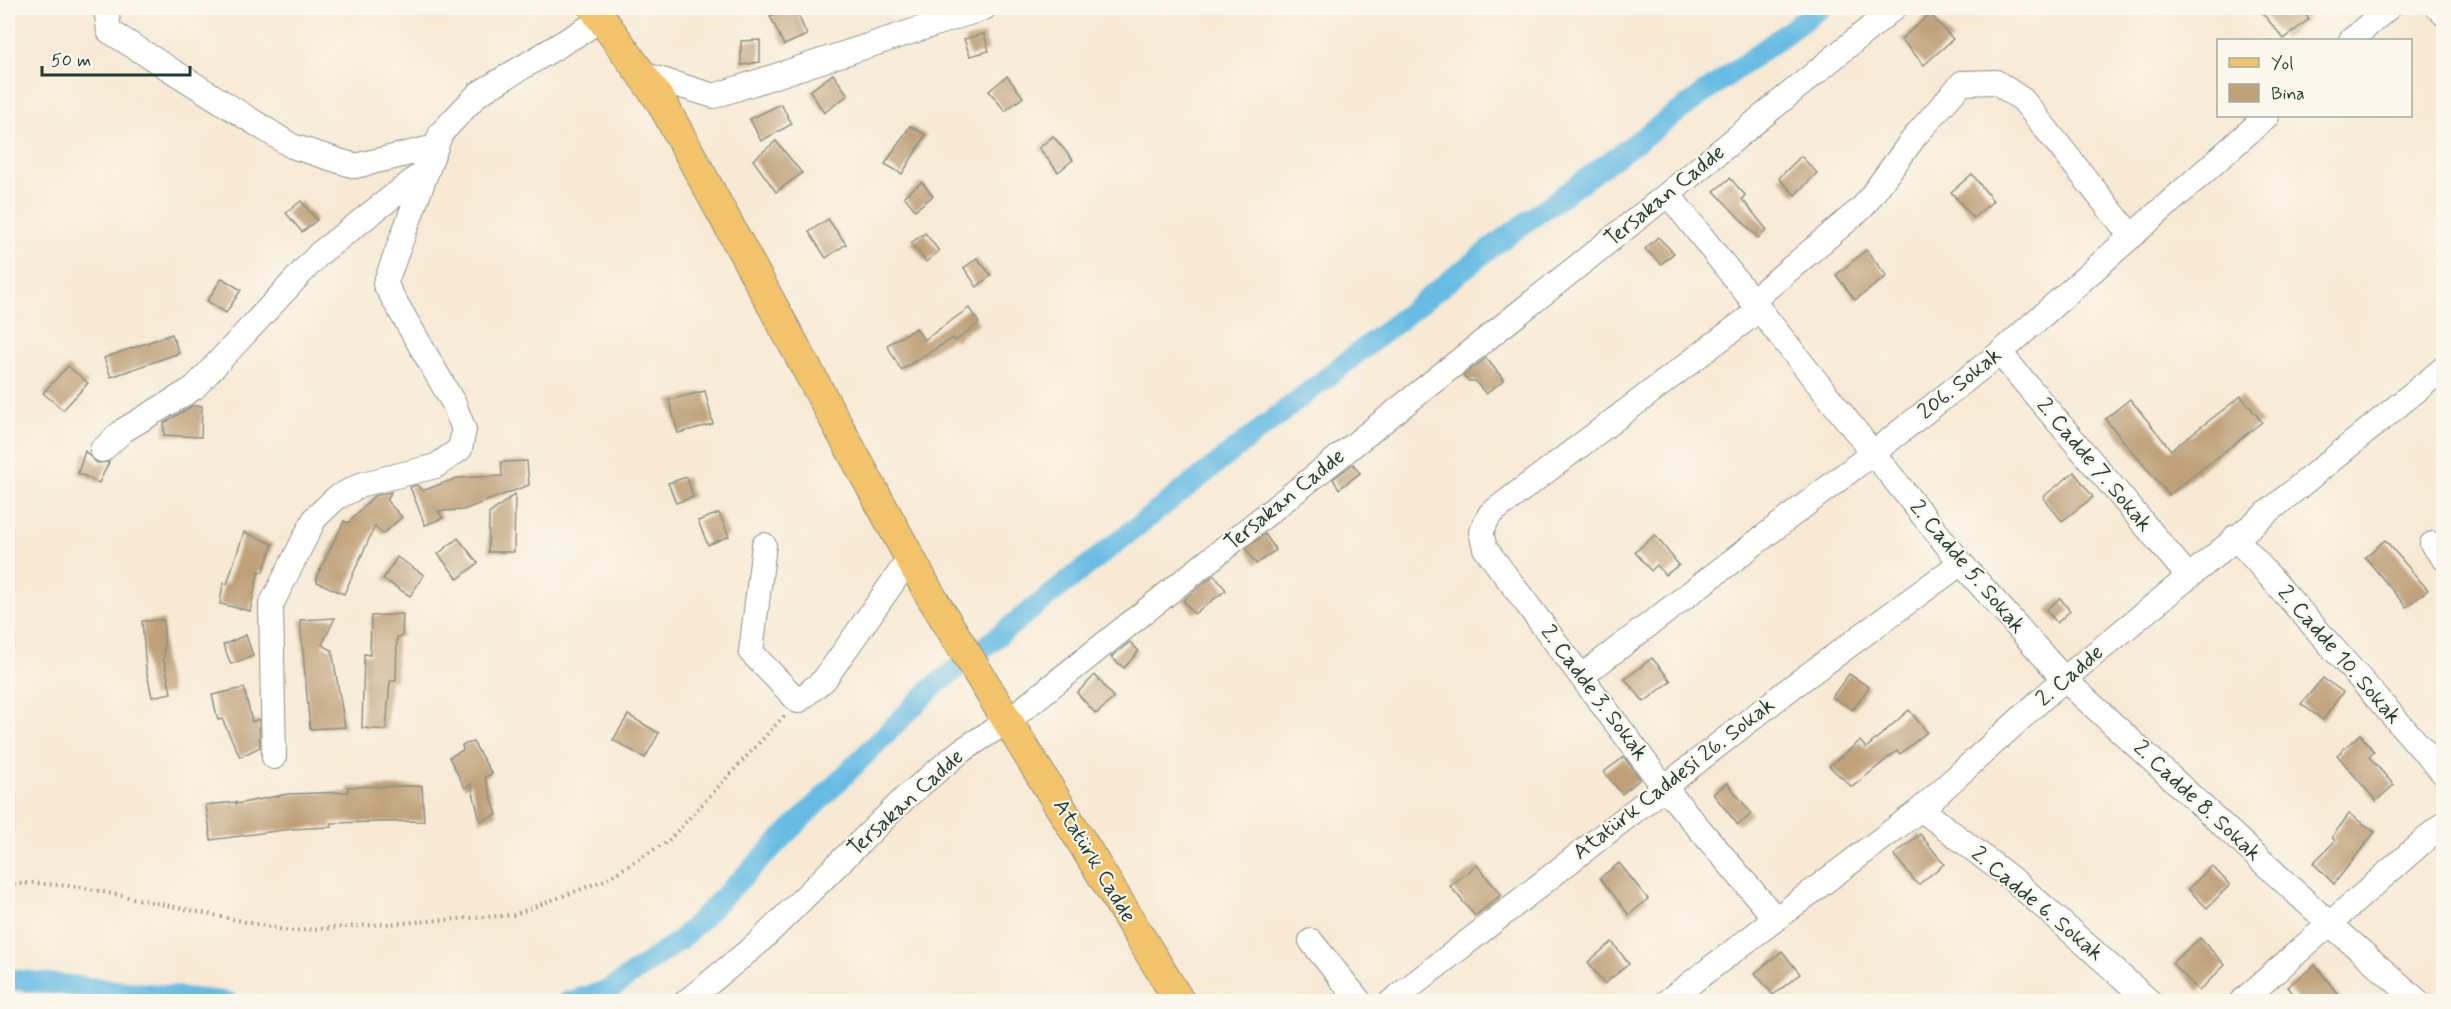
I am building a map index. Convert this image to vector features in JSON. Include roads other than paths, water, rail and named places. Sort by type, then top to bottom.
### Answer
[{"type":"main road","name":"Atatürk Cadde","points":[[597,14],[662,103],[929,593],[1180,1002]]},
{"type":"street","points":[[106,8],[109,31],[292,146],[355,166],[432,158]]},
{"type":"street","points":[[639,73],[714,96],[984,8]]},
{"type":"street","name":"Tersakan Cadde","points":[[686,1002],[757,944],[906,797],[961,751],[1009,720],[1668,194],[1894,8]]},
{"type":"street","points":[[2352,39],[2388,8]]},
{"type":"street","points":[[2438,8],[2444,14]]},
{"type":"street","points":[[274,757],[272,605],[315,518],[336,498],[363,484],[436,466],[460,449],[464,430],[454,404],[385,285],[441,133],[478,94],[597,14]]},
{"type":"street","points":[[1755,305],[1863,207],[1916,135],[1962,83],[1996,82],[2023,100],[2131,236]]},
{"type":"street","name":"206. Sokak","points":[[1582,676],[2000,353],[2266,117]]},
{"type":"street","points":[[102,450],[124,430],[194,388],[320,253],[432,158]]},
{"type":"street","points":[[1668,194],[1873,453]]},
{"type":"street","name":"2. Cadde 3. Sokak","points":[[1755,305],[1490,514],[1481,532],[1485,548],[1664,787],[1776,919]]},
{"type":"street","name":"2. Cadde 7. Sokak","points":[[2000,353],[2188,576]]},
{"type":"street","name":"2. Cadde","points":[[1666,1002],[1921,809],[2064,680],[2235,537],[2444,368]]},
{"type":"street","name":"2. Cadde 5. Sokak","points":[[1873,453],[1961,562],[2064,680]]},
{"type":"street","name":"2. Cadde 10. Sokak","points":[[2235,537],[2444,774]]},
{"type":"street","points":[[764,545],[751,652],[798,701],[824,680],[910,558]]},
{"type":"street","name":"Atatürk Caddesi 26. Sokak","points":[[1391,1002],[1792,687],[1961,562]]},
{"type":"street","name":"2. Cadde 8. Sokak","points":[[2064,680],[2329,923],[2419,1002]]},
{"type":"street","name":"2. Cadde 6. Sokak","points":[[1921,809],[2017,882],[2150,1002]]},
{"type":"street","points":[[2241,1002],[2329,923],[2438,838]]},
{"type":"street","points":[[1311,941],[1360,1002]]},
{"type":"waterway","points":[[567,1002],[609,990],[680,940],[932,688],[1496,244],[1821,8]]},
{"type":"waterway","points":[[8,979],[228,1002]]}]
